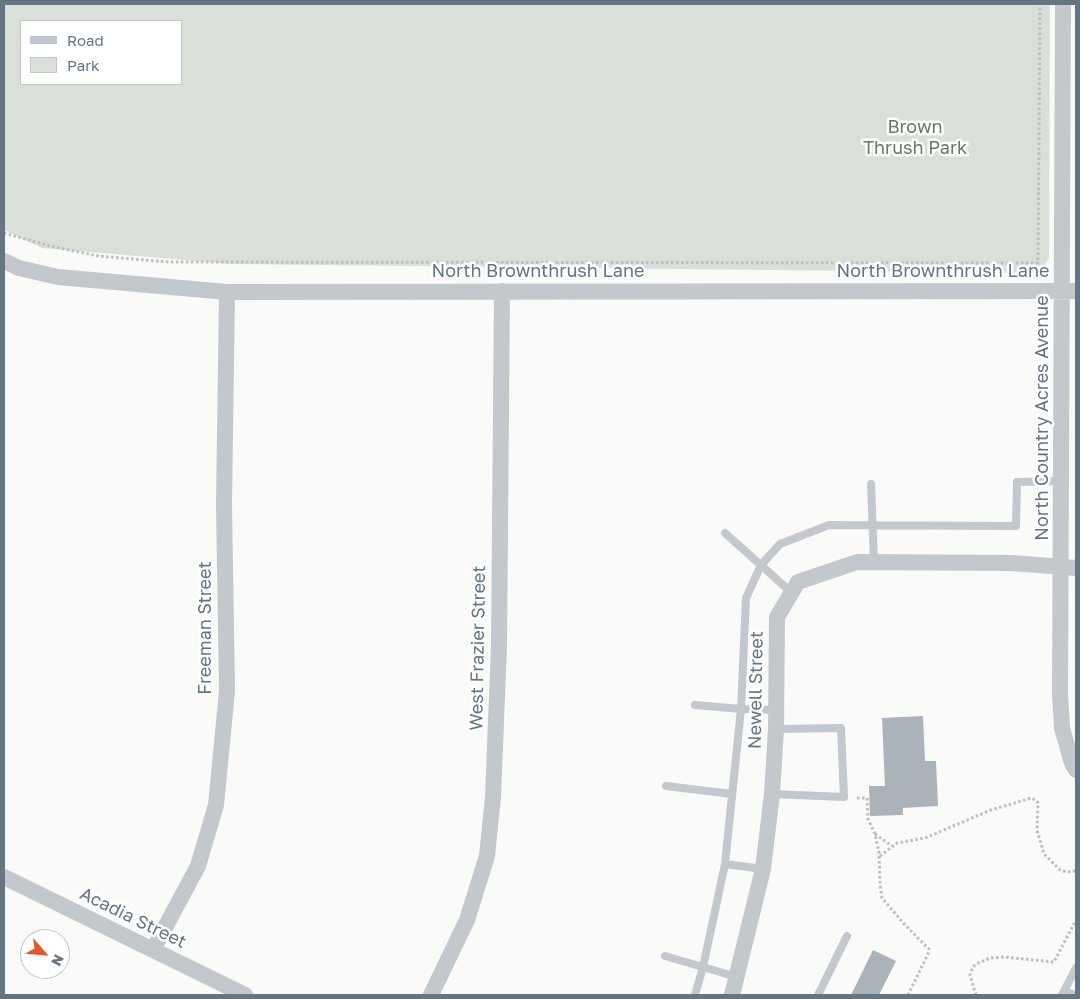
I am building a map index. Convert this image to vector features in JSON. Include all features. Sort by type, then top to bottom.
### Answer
[{"type":"street","name":"North Country Acres Avenue","points":[[1063,4],[1069,291],[1061,481],[1069,567],[1060,693],[1062,728],[1072,763],[1076,770]]},
{"type":"street","name":"North Brownthrush Lane","points":[[4,261],[19,268],[58,277],[227,292],[1069,291]]},
{"type":"street","name":"West Frazier Street","points":[[431,995],[470,910],[487,856],[493,796],[499,646],[502,291]]},
{"type":"street","name":"Freeman Street","points":[[153,950],[198,866],[216,804],[226,691],[224,504],[227,292]]},
{"type":"street","name":"Newell Street","points":[[733,995],[763,869],[772,794],[776,728],[777,618],[798,582],[857,562],[989,563],[1069,567]]},
{"type":"street","name":"Acadia Street","points":[[4,877],[245,995]]},
{"type":"lane","points":[[695,995],[703,967],[725,864],[741,709],[746,598],[760,565],[780,544],[829,525],[1016,526],[1017,482],[1061,481]]},
{"type":"lane","points":[[872,484],[874,562]]},
{"type":"lane","points":[[725,533],[792,593]]},
{"type":"lane","points":[[695,705],[776,710]]},
{"type":"lane","points":[[772,794],[844,797],[841,728],[776,728]]},
{"type":"lane","points":[[666,786],[732,794]]},
{"type":"lane","points":[[725,864],[763,869]]},
{"type":"lane","points":[[818,995],[847,936]]},
{"type":"lane","points":[[665,956],[737,977]]},
{"type":"lane","points":[[1074,995],[1064,993],[1076,968]]},
{"type":"path","points":[[4,233],[50,246],[98,256],[169,262],[1038,263],[1040,4]]},
{"type":"path","points":[[844,797],[867,798],[868,819],[875,834],[880,856],[882,898],[905,926],[929,949],[908,995]]},
{"type":"path","points":[[880,856],[892,846],[925,838],[991,810],[1031,798],[1038,803],[1037,830],[1044,854],[1060,870],[1067,872],[1076,871]]},
{"type":"path","points":[[875,834],[892,846]]},
{"type":"path","points":[[976,995],[970,975],[976,964],[990,958],[1004,957],[1054,962],[1076,920]]},
{"type":"green space","name":"Brown Thrush Park","points":[[4,4],[1050,4],[1049,258],[1039,273],[233,264],[42,248],[4,230]]},
{"type":"building","points":[[923,716],[925,761],[936,761],[938,806],[903,808],[903,815],[870,816],[869,786],[885,786],[882,718]]},
{"type":"building","points":[[873,950],[896,961],[879,995],[851,995]]}]
